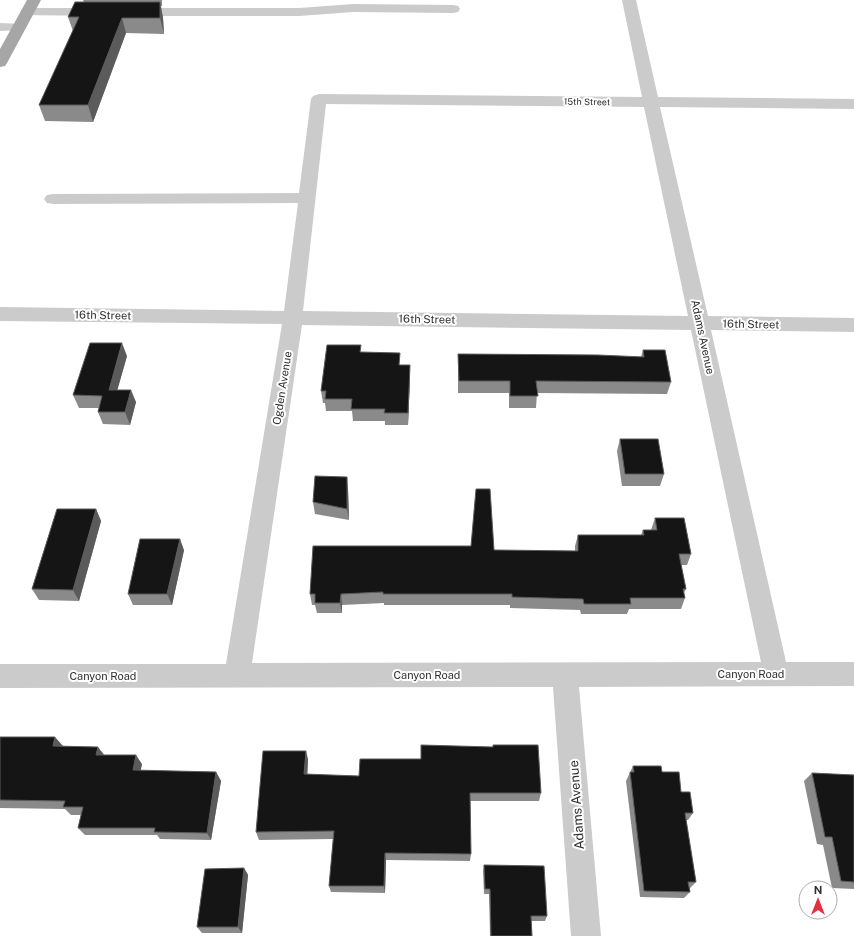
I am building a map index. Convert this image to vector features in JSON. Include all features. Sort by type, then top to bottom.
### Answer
[{"type":"main road","points":[[0,63],[31,6]]},
{"type":"street","name":"Adams Avenue","points":[[629,0],[776,674]]},
{"type":"street","points":[[31,6],[115,12],[299,12],[353,4],[453,9]]},
{"type":"street","points":[[0,27],[19,27]]},
{"type":"street","name":"15th Street","points":[[320,99],[854,104]]},
{"type":"street","name":"Ogden Avenue","points":[[237,675],[293,318],[320,99]]},
{"type":"street","points":[[53,199],[307,198]]},
{"type":"street","name":"16th Street","points":[[0,314],[854,325]]},
{"type":"street","name":"Adams Avenue","points":[[565,674],[586,936]]},
{"type":"street","name":"Canyon Road","points":[[0,676],[854,674]]},
{"type":"building","points":[[75,2],[160,2],[160,18],[122,18],[88,105],[39,105],[79,17],[68,17]]},
{"type":"building","points":[[90,343],[122,343],[109,390],[131,390],[125,412],[98,412],[102,396],[73,395]]},
{"type":"building","points":[[327,345],[361,345],[360,352],[400,353],[399,365],[410,365],[408,413],[384,413],[385,409],[351,409],[352,399],[325,399],[326,391],[321,391]]},
{"type":"building","points":[[643,350],[665,350],[671,382],[536,381],[538,396],[510,396],[510,381],[459,381],[458,354],[598,355],[644,357]]},
{"type":"building","points":[[620,439],[658,439],[664,474],[625,474]]},
{"type":"building","points":[[315,476],[347,477],[347,509],[313,502]]},
{"type":"building","points":[[476,489],[490,489],[494,550],[578,551],[578,535],[644,535],[643,530],[657,530],[655,518],[684,518],[691,554],[679,554],[686,589],[683,589],[685,598],[630,598],[631,604],[584,604],[583,599],[512,597],[512,594],[383,594],[383,592],[341,594],[340,603],[315,603],[315,594],[310,594],[313,546],[471,546]]},
{"type":"building","points":[[57,509],[96,509],[73,590],[32,589]]},
{"type":"building","points":[[140,539],[180,539],[167,594],[128,594]]},
{"type":"building","points":[[0,737],[55,737],[53,746],[98,747],[96,755],[136,755],[133,770],[216,772],[207,833],[154,832],[155,828],[78,828],[83,807],[63,807],[65,801],[0,800]]},
{"type":"building","points":[[421,745],[493,747],[493,745],[538,745],[541,793],[470,793],[471,854],[385,853],[384,886],[329,886],[334,831],[256,832],[263,751],[306,751],[304,774],[359,776],[360,759],[421,759]]},
{"type":"building","points":[[633,766],[661,766],[662,772],[679,772],[681,792],[690,792],[693,813],[685,813],[696,882],[688,882],[690,892],[644,891],[630,772],[634,772]]},
{"type":"building","points":[[812,773],[854,775],[854,882],[841,881],[832,837],[825,837]]},
{"type":"building","points":[[484,865],[544,866],[547,916],[531,916],[532,936],[491,936],[490,889],[485,889]]},
{"type":"building","points":[[244,868],[238,927],[197,927],[205,869]]}]
